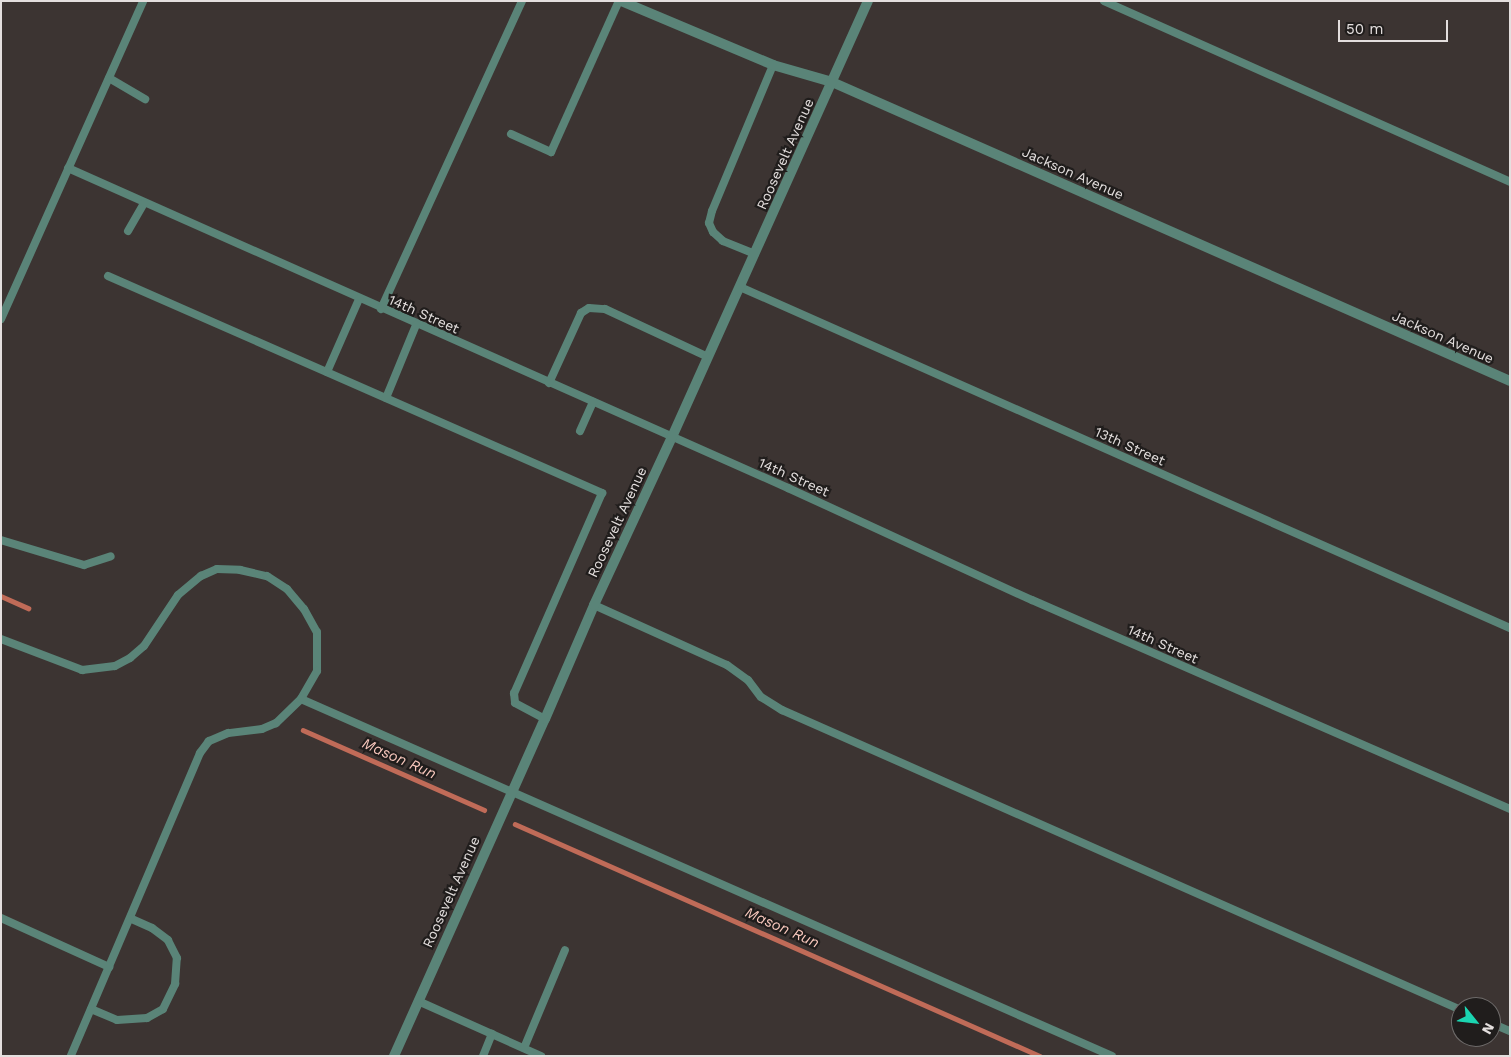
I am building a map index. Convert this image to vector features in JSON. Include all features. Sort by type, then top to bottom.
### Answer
[{"type":"street","name":"Jackson Avenue","points":[[620,1],[773,65],[832,82],[1510,381]]},
{"type":"street","name":"Roosevelt Avenue","points":[[394,1056],[594,605],[708,358],[868,1]]},
{"type":"lane","points":[[1,319],[143,1]]},
{"type":"lane","points":[[381,309],[522,1]]},
{"type":"lane","points":[[511,134],[551,152],[620,1]]},
{"type":"lane","points":[[1104,1],[1510,182]]},
{"type":"lane","points":[[755,254],[723,241],[713,232],[710,223],[712,210],[773,65]]},
{"type":"lane","points":[[108,78],[145,99]]},
{"type":"lane","name":"14th Street","points":[[68,168],[360,298],[416,325],[672,437],[1032,600],[1510,810]]},
{"type":"lane","points":[[128,231],[144,203]]},
{"type":"lane","points":[[108,276],[602,493],[514,693],[515,703],[545,719]]},
{"type":"lane","name":"13th Street","points":[[740,287],[1510,628]]},
{"type":"lane","points":[[327,372],[360,298]]},
{"type":"lane","points":[[549,383],[581,313],[590,308],[605,309],[708,358]]},
{"type":"lane","points":[[386,398],[416,325]]},
{"type":"lane","points":[[580,431],[593,402]]},
{"type":"lane","points":[[1,540],[84,565],[110,556]]},
{"type":"lane","points":[[1,639],[82,670],[115,666],[130,658],[144,646],[178,595],[201,576],[217,569],[240,570],[267,576],[287,589],[304,609],[317,632],[317,671],[301,699],[276,723],[262,729],[228,733],[209,741],[200,753],[71,1056]]},
{"type":"lane","points":[[594,605],[727,665],[748,680],[761,697],[782,710],[1451,1006]]},
{"type":"lane","points":[[301,699],[1112,1056]]},
{"type":"lane","points":[[1,918],[109,967]]},
{"type":"lane","points":[[91,1009],[117,1020],[146,1018],[163,1009],[174,984],[177,958],[168,940],[152,928],[130,918]]},
{"type":"lane","points":[[524,1048],[565,950]]},
{"type":"lane","points":[[418,1001],[542,1056]]},
{"type":"lane","points":[[483,1056],[492,1034]]},
{"type":"waterway","name":"Mason Run","points":[[1,596],[28,608]]},
{"type":"waterway","name":"Mason Run","points":[[303,730],[484,810]]},
{"type":"waterway","name":"Mason Run","points":[[515,824],[1040,1056]]}]
